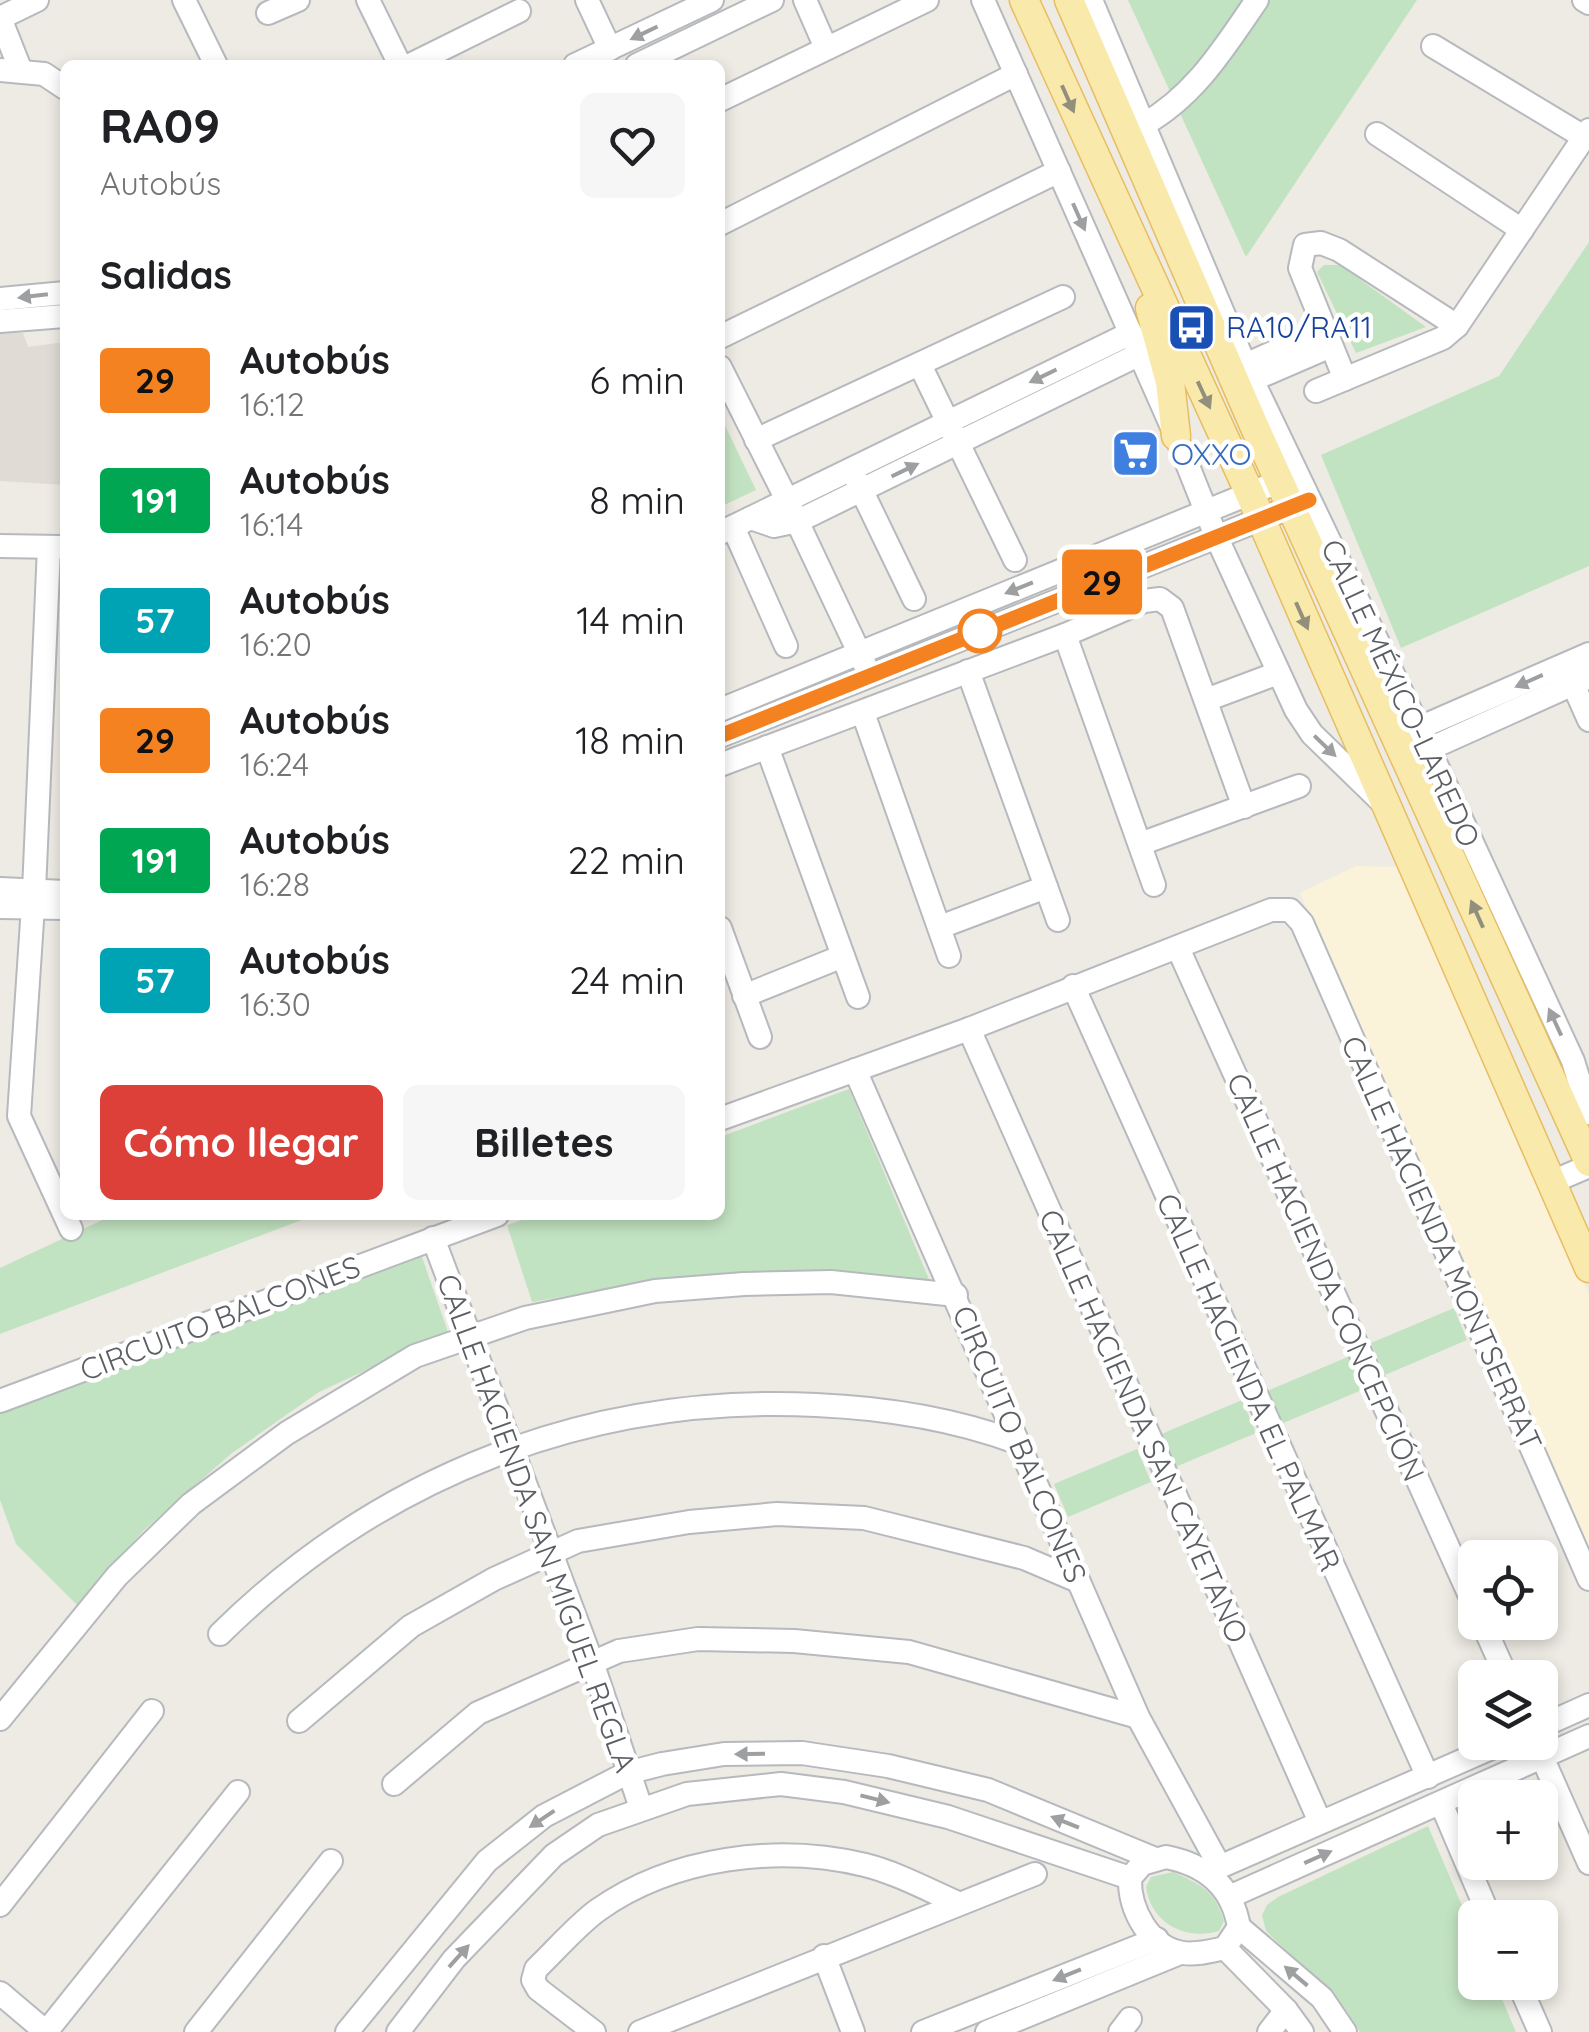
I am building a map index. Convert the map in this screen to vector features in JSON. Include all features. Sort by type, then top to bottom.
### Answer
[{"type":"main road","points":[[1069,0],[1294,491],[1317,560],[1579,1115],[1589,1164]]},
{"type":"main road","points":[[1024,3],[1255,506],[1530,1134],[1586,1249]]},
{"type":"main road","points":[[1085,36],[1132,99]]},
{"type":"main road","points":[[1132,239],[1170,382],[1176,436]]},
{"type":"main road","points":[[1223,436],[1238,441],[1262,422]]},
{"type":"main road","points":[[1282,571],[1287,561],[1294,558],[1317,560]]},
{"type":"main road","points":[[1530,1134],[1553,1137],[1579,1115]]},
{"type":"street","points":[[37,0],[0,18],[11,71],[44,74],[60,85]]},
{"type":"street","points":[[184,0],[214,60]]},
{"type":"street","points":[[268,13],[298,0]]},
{"type":"street","points":[[368,0],[398,60]]},
{"type":"street","points":[[587,0],[610,49]]},
{"type":"street","points":[[587,60],[712,0]]},
{"type":"street","points":[[647,60],[772,0]]},
{"type":"street","points":[[805,0],[826,48]]},
{"type":"street","points":[[725,98],[927,0]]},
{"type":"street","points":[[982,0],[1278,674],[1312,734],[1382,801]]},
{"type":"street","points":[[1091,0],[1248,372],[1262,422]]},
{"type":"street","points":[[1143,125],[1167,112],[1200,81],[1257,0]]},
{"type":"street","points":[[420,60],[519,11]]},
{"type":"street","points":[[1316,391],[1443,338],[1457,326],[1587,134],[1434,46]]},
{"type":"street","points":[[725,221],[1016,74]]},
{"type":"street","points":[[1377,134],[1522,230]]},
{"type":"street","points":[[725,335],[1058,171]]},
{"type":"street","points":[[1345,379],[1300,268],[1305,245],[1321,243],[1338,250],[1457,326]]},
{"type":"street","points":[[0,299],[60,293]]},
{"type":"street","points":[[756,440],[1063,297]]},
{"type":"street","points":[[0,321],[60,316]]},
{"type":"street","points":[[1248,372],[1328,338]]},
{"type":"street","points":[[735,526],[947,422],[1135,344]]},
{"type":"street","points":[[735,526],[798,522],[958,443],[1135,344]]},
{"type":"street","points":[[920,365],[1015,560]]},
{"type":"street","points":[[725,377],[788,500],[869,676],[872,709],[949,956]]},
{"type":"street","points":[[852,468],[914,599]]},
{"type":"street","points":[[725,708],[1206,512],[1255,506],[1294,491]]},
{"type":"street","name":"CALLE MÉXICO-LAREDO","points":[[1294,491],[1424,739],[1573,1061],[1579,1115]]},
{"type":"street","points":[[725,734],[1216,536],[1255,506]]},
{"type":"street","points":[[735,526],[786,646]]},
{"type":"street","points":[[0,546],[57,547],[19,1116],[60,1203]]},
{"type":"street","points":[[725,762],[1065,635],[1144,600],[1160,599],[1172,608],[1244,807]]},
{"type":"street","points":[[1065,635],[1154,885]]},
{"type":"street","points":[[1424,739],[1483,713],[1589,654]]},
{"type":"street","points":[[968,671],[1058,920]]},
{"type":"street","points":[[1206,700],[1278,674]]},
{"type":"street","points":[[1483,713],[1581,681],[1589,720]]},
{"type":"street","points":[[767,747],[858,997]]},
{"type":"street","points":[[1140,844],[1299,786]]},
{"type":"street","points":[[940,927],[1046,887]]},
{"type":"street","points":[[0,888],[60,907]]},
{"type":"street","points":[[0,908],[60,893]]},
{"type":"street","name":"CALLE HACIENDA MONTSERRAT","points":[[1178,948],[1271,910],[1290,910],[1302,923],[1589,1580]]},
{"type":"street","points":[[725,942],[760,1037]]},
{"type":"street","points":[[725,1117],[1178,948]]},
{"type":"street","name":"CALLE HACIENDA CONCEPCIÓN","points":[[1178,948],[1458,1569]]},
{"type":"street","points":[[744,996],[842,956]]},
{"type":"street","name":"CALLE HACIENDA EL PALMAR","points":[[1073,986],[1428,1777]]},
{"type":"street","name":"CALLE HACIENDA SAN CAYETANO","points":[[969,1029],[1320,1822]]},
{"type":"street","name":"CIRCUITO BALCONES","points":[[855,1070],[1138,1718],[1192,1814],[1214,1870]]},
{"type":"street","points":[[1552,1182],[1589,1164]]},
{"type":"street","points":[[68,1220],[72,1229]]},
{"type":"street","name":"CIRCUITO BALCONES","points":[[0,1401],[483,1220]]},
{"type":"street","name":"CALLE HACIENDA SAN MIGUEL REGLA","points":[[433,1238],[592,1662],[641,1808]]},
{"type":"street","points":[[0,1718],[117,1576],[191,1504],[287,1433],[415,1356],[525,1318],[655,1292],[831,1282],[956,1296]]},
{"type":"street","points":[[220,1634],[286,1574],[344,1533],[417,1490],[577,1427],[679,1408],[775,1403],[852,1406],[934,1417],[1016,1442]]},
{"type":"street","points":[[299,1720],[412,1626],[494,1579],[578,1541],[689,1522],[778,1514],[864,1518],[1024,1558],[1078,1582]]},
{"type":"street","points":[[394,1784],[478,1713],[618,1651],[698,1639],[794,1640],[908,1652],[1138,1718]]},
{"type":"street","points":[[1558,1719],[1589,1705]]},
{"type":"street","points":[[0,1905],[152,1711]]},
{"type":"street","points":[[1558,1750],[1589,1736]]},
{"type":"street","points":[[347,2032],[487,1860],[544,1816],[628,1773],[662,1764],[744,1754],[802,1753],[888,1766],[988,1790],[1160,1858],[1184,1860],[1214,1870],[1236,1907],[1239,1926],[1322,1998],[1345,2032]]},
{"type":"street","points":[[1214,1870],[1466,1760]]},
{"type":"street","points":[[1490,1780],[1535,1760]]},
{"type":"street","points":[[1543,1760],[1589,1863]]},
{"type":"street","points":[[1453,1766],[1458,1780]]},
{"type":"street","points":[[398,2032],[454,1960],[554,1855],[598,1825],[687,1794],[781,1784],[844,1792],[948,1817],[1130,1878]]},
{"type":"street","points":[[0,1993],[46,2032],[238,1792]]},
{"type":"street","points":[[1229,1897],[1458,1794]]},
{"type":"street","points":[[1441,1803],[1482,1900]]},
{"type":"street","points":[[1180,1953],[1157,1939],[1139,1921],[1130,1899],[1130,1878],[1142,1864],[1160,1858],[1184,1838],[1192,1814]]},
{"type":"street","points":[[594,2032],[538,1989],[534,1980],[536,1969],[598,1910],[668,1874],[728,1858],[800,1856],[867,1865],[958,1903]]},
{"type":"street","points":[[196,2032],[331,1861]]},
{"type":"street","points":[[640,2032],[1036,1874]]},
{"type":"street","points":[[1225,1948],[1239,1926]]},
{"type":"street","points":[[923,2032],[1157,1939]]},
{"type":"street","points":[[987,2032],[1180,1953],[1225,1948]]},
{"type":"street","points":[[1225,1948],[1286,2010],[1302,2032]]},
{"type":"street","points":[[824,1956],[853,2032]]},
{"type":"street","points":[[1526,2000],[1540,2032]]},
{"type":"street","points":[[1269,2032],[1286,2010]]},
{"type":"shaded area","points":[[0,333],[23,333],[28,347],[60,343],[60,485],[0,481]]},
{"type":"shaded area","points":[[1356,866],[1400,867],[1589,1294],[1589,1555],[1300,893]]},
{"type":"green space","points":[[1128,0],[1417,0],[1246,257]]},
{"type":"green space","points":[[1589,242],[1589,566],[1401,648],[1321,455],[1499,376]]},
{"type":"green space","points":[[1324,265],[1340,265],[1426,327],[1356,353],[1317,272]]},
{"type":"green space","points":[[725,425],[756,490],[725,505]]},
{"type":"green space","points":[[849,1089],[931,1284],[881,1276],[781,1271],[681,1279],[532,1302],[507,1225],[522,1220],[725,1220],[725,1135]]},
{"type":"green space","points":[[102,1220],[302,1220],[0,1334],[0,1268]]},
{"type":"green space","points":[[422,1257],[448,1332],[319,1392],[232,1453],[143,1531],[78,1606],[16,1544],[0,1500],[0,1414]]},
{"type":"green space","points":[[1454,1308],[1467,1340],[1385,1375],[1371,1343]]},
{"type":"green space","points":[[1350,1356],[1364,1389],[1281,1424],[1267,1391]]},
{"type":"green space","points":[[1242,1400],[1256,1433],[1173,1468],[1159,1435]]},
{"type":"green space","points":[[1137,1449],[1151,1482],[1068,1517],[1054,1484]]},
{"type":"green space","points":[[1428,1826],[1460,1900],[1458,2000],[1502,2000],[1516,2032],[1360,2032],[1344,2007],[1266,1931],[1262,1915],[1278,1897]]},
{"type":"green space","points":[[1173,1872],[1211,1895],[1224,1921],[1219,1931],[1182,1931],[1162,1919],[1149,1900],[1146,1887],[1151,1877]]},
{"type":"bus line","name":"29","points":[[725,734],[1309,500]]},
{"type":"place","name":"RA10/RA11","points":[[1191,327]]},
{"type":"place","name":"OXXO","points":[[1136,454]]}]
